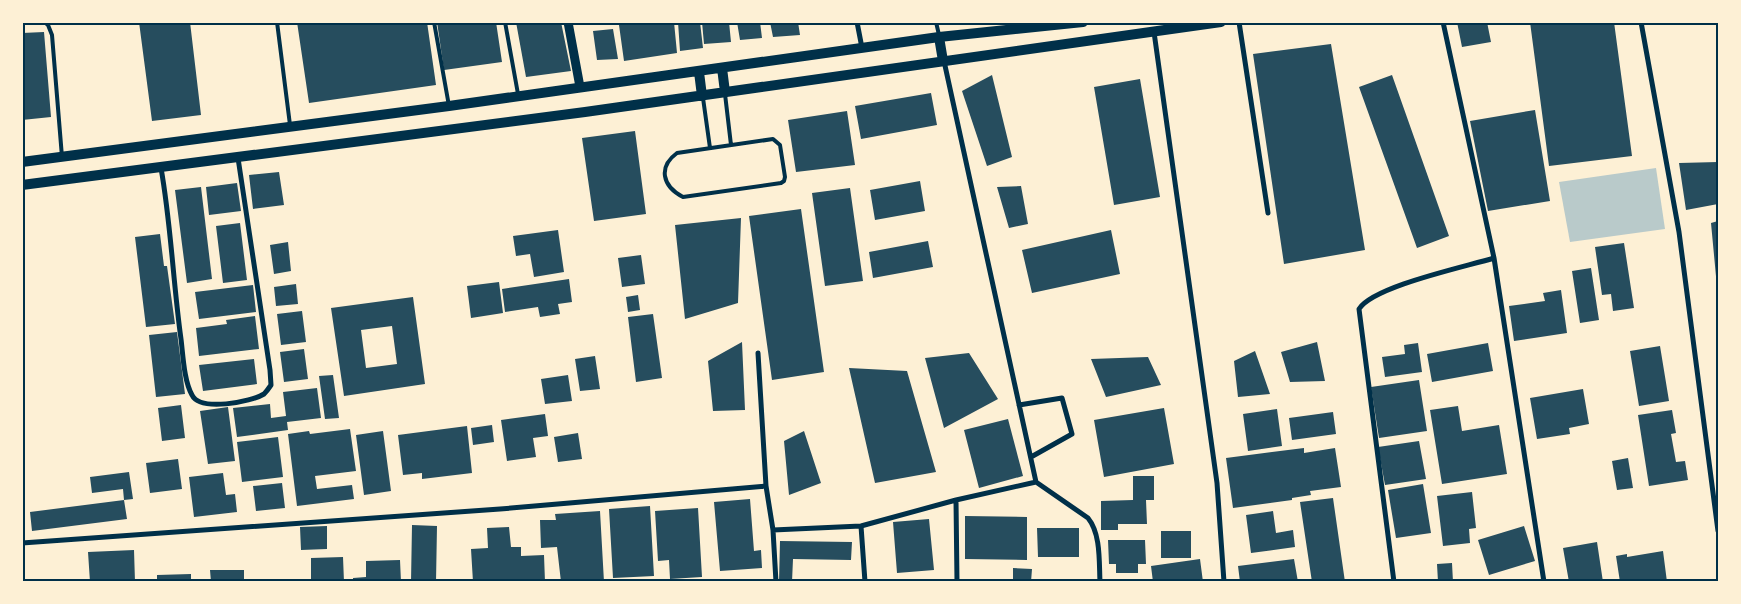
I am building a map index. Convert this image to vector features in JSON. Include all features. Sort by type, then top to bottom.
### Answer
[{"type":"main road","points":[[22,162],[699,72],[939,37],[1083,22]]},
{"type":"main road","points":[[22,185],[702,96],[943,61],[1154,27],[1221,22]]},
{"type":"main road","points":[[939,37],[943,61]]},
{"type":"main road","points":[[722,68],[725,92]]},
{"type":"main road","points":[[699,72],[702,96]]},
{"type":"street","points":[[568,22],[580,88]]},
{"type":"street","points":[[858,22],[862,48]]},
{"type":"street","points":[[1239,22],[1268,213]]},
{"type":"street","points":[[1444,22],[1494,258],[1544,582]]},
{"type":"street","points":[[1641,22],[1679,232],[1718,531]]},
{"type":"street","points":[[1154,27],[1217,483],[1224,582]]},
{"type":"street","points":[[943,61],[1036,482],[1088,518],[1093,524],[1098,552],[1100,582]]},
{"type":"street","points":[[161,168],[176,305],[186,375],[192,396],[200,402],[227,404],[263,394],[272,385],[238,158]]},
{"type":"street","points":[[1394,582],[1359,309],[1367,300],[1403,284],[1494,258]]},
{"type":"street","points":[[758,353],[766,486],[773,530],[776,582]]},
{"type":"street","points":[[1020,405],[1062,398],[1072,434],[1031,458]]},
{"type":"street","points":[[773,530],[861,526],[956,500],[1036,482]]},
{"type":"street","points":[[22,543],[500,509],[766,486]]},
{"type":"street","points":[[956,500],[958,582]]},
{"type":"street","points":[[861,526],[864,582]]},
{"type":"lane","points":[[44,22],[48,25],[52,35],[62,157]]},
{"type":"lane","points":[[277,22],[291,127]]},
{"type":"lane","points":[[434,22],[449,106]]},
{"type":"lane","points":[[505,22],[518,96]]},
{"type":"lane","points":[[936,22],[939,37]]},
{"type":"lane","points":[[725,92],[731,145]]},
{"type":"lane","points":[[702,96],[710,148]]},
{"type":"lane","points":[[773,139],[777,141],[780,145],[784,181],[781,184],[683,197],[677,194],[667,183],[664,177],[665,169],[672,157],[677,153],[731,145],[773,139]]},
{"type":"shaded area","points":[[1656,168],[1665,229],[1570,242],[1559,182]]},
{"type":"building","points":[[139,22],[190,22],[201,115],[152,121]]},
{"type":"building","points":[[297,22],[427,22],[436,85],[309,103]]},
{"type":"building","points":[[437,22],[496,22],[502,62],[444,70]]},
{"type":"building","points":[[516,22],[561,22],[571,71],[526,77]]},
{"type":"building","points":[[632,22],[674,22],[677,53],[624,61],[619,25]]},
{"type":"building","points":[[678,22],[700,22],[703,48],[680,51]]},
{"type":"building","points":[[702,22],[729,22],[731,42],[704,44]]},
{"type":"building","points":[[737,22],[760,22],[762,38],[740,40]]},
{"type":"building","points":[[770,22],[798,22],[800,35],[773,37]]},
{"type":"building","points":[[1457,22],[1487,22],[1491,42],[1462,47]]},
{"type":"building","points":[[1530,22],[1614,22],[1632,156],[1549,166]]},
{"type":"building","points":[[613,29],[618,59],[597,60],[593,31]]},
{"type":"building","points":[[44,32],[51,117],[22,120],[22,33]]},
{"type":"building","points":[[1331,44],[1365,250],[1284,264],[1253,54]]},
{"type":"building","points":[[992,75],[1012,157],[987,166],[962,91]]},
{"type":"building","points":[[1392,75],[1449,236],[1417,248],[1359,87]]},
{"type":"building","points":[[1140,79],[1160,197],[1114,205],[1094,87]]},
{"type":"building","points":[[931,93],[937,125],[861,139],[855,106]]},
{"type":"building","points":[[1535,110],[1550,201],[1488,211],[1470,121]]},
{"type":"building","points":[[847,111],[855,165],[796,172],[788,120]]},
{"type":"building","points":[[635,131],[646,214],[594,221],[582,138]]},
{"type":"building","points":[[1718,162],[1718,204],[1686,210],[1679,163]]},
{"type":"building","points":[[279,172],[284,205],[253,209],[249,175]]},
{"type":"building","points":[[920,181],[925,211],[875,220],[870,190]]},
{"type":"building","points":[[237,183],[241,211],[209,215],[206,187]]},
{"type":"building","points":[[1021,186],[1028,224],[1009,228],[997,187]]},
{"type":"building","points":[[201,187],[212,279],[187,283],[175,190]]},
{"type":"building","points":[[850,188],[863,281],[825,286],[812,193]]},
{"type":"building","points":[[801,209],[824,372],[772,380],[749,216]]},
{"type":"building","points":[[741,218],[738,303],[685,319],[675,225]]},
{"type":"building","points":[[1718,221],[1718,286],[1717,287],[1711,223]]},
{"type":"building","points":[[240,223],[247,280],[223,283],[216,226]]},
{"type":"building","points":[[558,230],[564,272],[534,277],[530,254],[516,256],[513,236]]},
{"type":"building","points":[[1111,230],[1120,274],[1032,293],[1022,250]]},
{"type":"building","points":[[160,234],[164,266],[167,266],[175,324],[146,327],[135,237]]},
{"type":"building","points":[[928,241],[933,267],[873,278],[869,252]]},
{"type":"building","points":[[288,242],[291,271],[274,274],[270,245]]},
{"type":"building","points":[[1624,243],[1634,308],[1613,311],[1611,294],[1602,295],[1595,247]]},
{"type":"building","points":[[641,255],[645,284],[622,287],[618,258]]},
{"type":"building","points":[[1591,268],[1599,320],[1580,323],[1572,271]]},
{"type":"building","points":[[569,279],[572,302],[558,304],[560,314],[540,317],[538,307],[505,312],[502,289]]},
{"type":"building","points":[[499,282],[503,313],[471,318],[467,286]]},
{"type":"building","points":[[296,284],[298,304],[276,306],[274,287]]},
{"type":"building","points":[[253,285],[256,312],[199,319],[195,292]]},
{"type":"building","points":[[1561,290],[1567,333],[1514,341],[1509,306],[1545,301],[1543,293]]},
{"type":"building","points":[[638,295],[640,310],[628,312],[626,297]]},
{"type":"building","points":[[413,297],[425,384],[344,396],[331,308]],"holes":[[[392,326],[397,364],[366,368],[361,330]]]},
{"type":"building","points":[[302,311],[306,342],[281,345],[277,314]]},
{"type":"building","points":[[653,314],[662,378],[636,382],[628,317]]},
{"type":"building","points":[[255,316],[259,349],[199,356],[196,328],[227,324],[226,320]]},
{"type":"building","points":[[177,332],[185,394],[156,397],[149,335]]},
{"type":"building","points":[[742,342],[745,410],[713,411],[708,361]]},
{"type":"building","points":[[1317,342],[1325,381],[1290,382],[1281,352]]},
{"type":"building","points":[[1418,343],[1422,372],[1385,377],[1382,357],[1405,354],[1404,345]]},
{"type":"building","points":[[1488,343],[1493,371],[1432,382],[1427,354]]},
{"type":"building","points":[[1660,346],[1669,401],[1639,406],[1630,351]]},
{"type":"building","points":[[304,349],[308,379],[284,382],[280,352]]},
{"type":"building","points":[[1255,351],[1270,394],[1238,397],[1234,361]]},
{"type":"building","points":[[969,353],[998,399],[944,428],[925,358]]},
{"type":"building","points":[[595,356],[600,389],[580,391],[575,359]]},
{"type":"building","points":[[1148,357],[1161,385],[1106,397],[1091,359]]},
{"type":"building","points":[[254,359],[257,384],[203,391],[199,365]]},
{"type":"building","points":[[849,368],[907,371],[936,472],[875,483]]},
{"type":"building","points":[[333,375],[339,418],[325,419],[319,376]]},
{"type":"building","points":[[568,375],[572,401],[545,404],[541,379]]},
{"type":"building","points":[[1419,380],[1427,431],[1379,438],[1371,387]]},
{"type":"building","points":[[317,388],[321,418],[287,422],[288,430],[237,437],[233,408],[270,404],[271,418],[286,416],[283,392]]},
{"type":"building","points":[[1583,389],[1589,424],[1569,428],[1570,434],[1537,439],[1530,398]]},
{"type":"building","points":[[181,405],[185,438],[162,441],[158,408]]},
{"type":"building","points":[[1458,406],[1462,431],[1499,425],[1507,474],[1442,484],[1430,410]]},
{"type":"building","points":[[228,407],[235,461],[208,464],[200,411]]},
{"type":"building","points":[[1164,408],[1174,464],[1104,477],[1094,420]]},
{"type":"building","points":[[1277,409],[1282,446],[1248,451],[1243,414]]},
{"type":"building","points":[[1672,410],[1676,433],[1671,434],[1676,462],[1685,461],[1688,480],[1649,486],[1638,415]]},
{"type":"building","points":[[1333,412],[1336,434],[1292,440],[1289,418]]},
{"type":"building","points":[[545,414],[548,436],[533,438],[536,457],[507,461],[501,420]]},
{"type":"building","points":[[1008,419],[1023,476],[979,488],[964,430]]},
{"type":"building","points":[[492,425],[494,442],[473,445],[471,428]]},
{"type":"building","points":[[467,426],[472,473],[422,479],[422,473],[403,475],[398,435]]},
{"type":"building","points":[[350,429],[356,471],[315,476],[317,489],[352,485],[354,499],[297,506],[288,434],[309,431],[310,434]]},
{"type":"building","points":[[383,431],[391,491],[364,495],[356,435]]},
{"type":"building","points":[[804,431],[821,483],[789,495],[784,441]]},
{"type":"building","points":[[578,433],[582,459],[558,462],[554,437]]},
{"type":"building","points":[[278,437],[283,477],[242,482],[237,442]]},
{"type":"building","points":[[1419,441],[1426,479],[1385,485],[1378,447]]},
{"type":"building","points":[[1304,448],[1304,453],[1335,448],[1341,487],[1310,491],[1311,495],[1292,498],[1292,500],[1233,508],[1226,458]]},
{"type":"building","points":[[1628,458],[1633,488],[1617,490],[1612,461]]},
{"type":"building","points":[[178,459],[182,489],[150,493],[146,463]]},
{"type":"building","points":[[129,472],[133,499],[124,500],[123,489],[92,493],[90,477]]},
{"type":"building","points":[[223,473],[226,495],[235,494],[237,512],[194,517],[189,477]]},
{"type":"building","points":[[1133,476],[1154,476],[1154,500],[1146,500],[1147,524],[1118,524],[1118,530],[1101,530],[1101,501],[1133,500]]},
{"type":"building","points":[[282,483],[285,508],[256,511],[253,486]]},
{"type":"building","points":[[1423,484],[1431,533],[1396,538],[1388,490]]},
{"type":"building","points":[[1472,492],[1476,528],[1469,529],[1470,543],[1443,546],[1437,496]]},
{"type":"building","points":[[1333,498],[1345,582],[1312,582],[1300,502]]},
{"type":"building","points":[[750,499],[754,551],[761,550],[762,568],[720,571],[714,502]]},
{"type":"building","points":[[124,500],[127,519],[32,531],[30,512]]},
{"type":"building","points":[[650,506],[654,576],[613,578],[609,509]]},
{"type":"building","points":[[698,508],[702,577],[670,579],[669,560],[658,561],[655,511]]},
{"type":"building","points":[[600,511],[604,582],[561,582],[557,547],[541,548],[540,520],[556,520],[555,514]]},
{"type":"building","points":[[1273,511],[1276,533],[1293,530],[1295,547],[1251,553],[1246,515]]},
{"type":"building","points":[[965,516],[1027,517],[1027,560],[965,559]]},
{"type":"building","points":[[929,519],[934,570],[897,573],[893,522]]},
{"type":"building","points":[[412,525],[437,526],[436,582],[411,582]]},
{"type":"building","points":[[327,526],[327,549],[301,550],[300,527]]},
{"type":"building","points":[[1524,526],[1535,561],[1489,575],[1478,540]]},
{"type":"building","points":[[509,527],[511,547],[521,547],[521,556],[544,555],[545,582],[473,582],[471,549],[488,548],[487,528]]},
{"type":"building","points":[[1037,528],[1079,528],[1079,557],[1038,557]]},
{"type":"building","points":[[1161,531],[1191,531],[1191,558],[1161,558]]},
{"type":"building","points":[[1108,540],[1145,540],[1146,564],[1138,564],[1138,573],[1116,573],[1116,564],[1109,564]]},
{"type":"building","points":[[780,541],[852,542],[851,560],[793,559],[792,582],[779,582]]},
{"type":"building","points":[[1597,542],[1603,582],[1569,582],[1563,548]]},
{"type":"building","points":[[134,550],[135,582],[90,582],[88,552]]},
{"type":"building","points":[[1663,551],[1667,582],[1620,582],[1616,556],[1627,554],[1627,557]]},
{"type":"building","points":[[343,557],[344,582],[311,582],[311,558]]},
{"type":"building","points":[[1200,559],[1203,582],[1153,582],[1151,566]]},
{"type":"building","points":[[1294,559],[1298,582],[1240,582],[1238,566]]},
{"type":"building","points":[[400,560],[401,582],[353,582],[353,578],[366,577],[366,561]]},
{"type":"building","points":[[1452,563],[1453,582],[1438,582],[1437,564]]},
{"type":"building","points":[[1013,568],[1032,569],[1031,582],[1013,582]]},
{"type":"building","points":[[210,570],[244,570],[244,582],[211,582]]},
{"type":"building","points":[[191,574],[191,582],[157,582],[157,575]]}]
